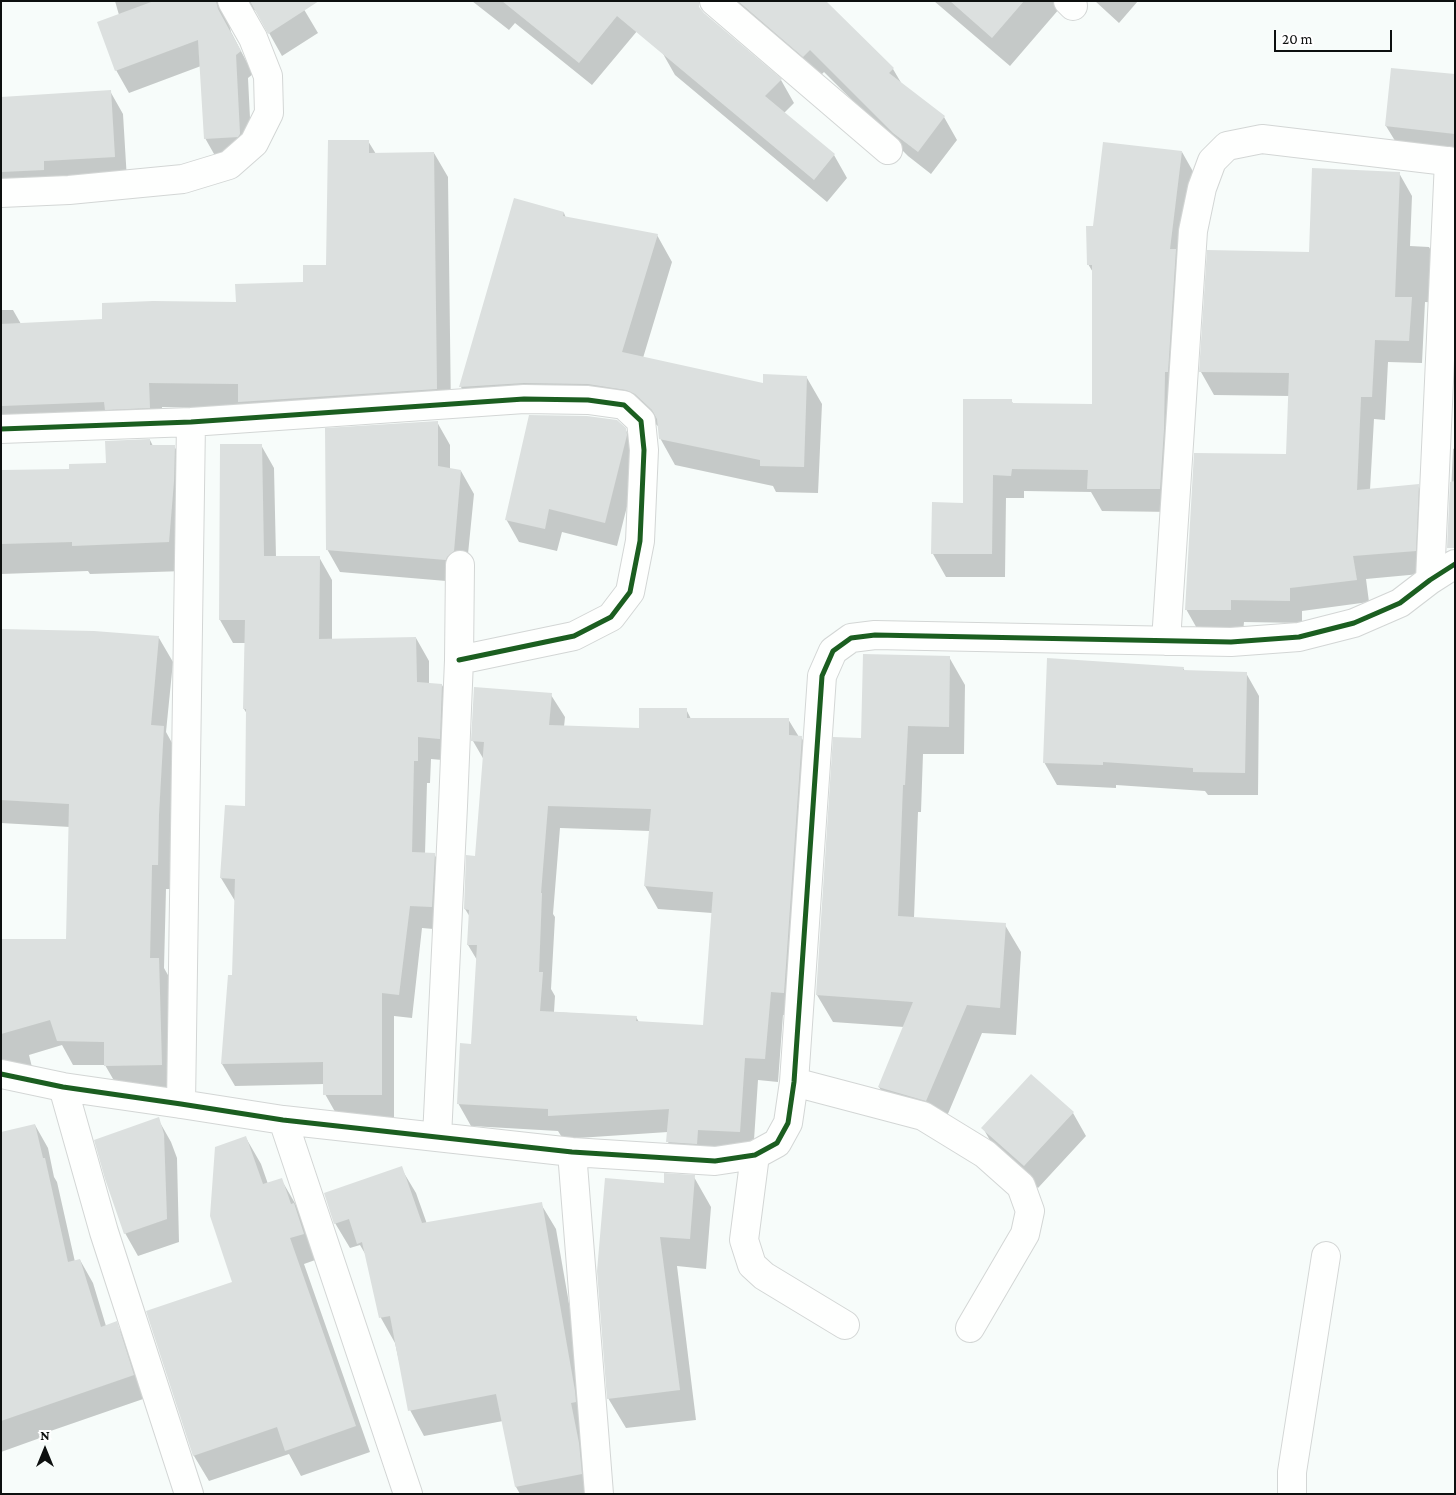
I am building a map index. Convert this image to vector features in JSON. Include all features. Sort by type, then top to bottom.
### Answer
[{"type":"street","points":[[1,193],[69,190],[183,179],[229,165],[254,143],[269,113],[268,76],[253,38],[232,1]]},
{"type":"street","points":[[714,1],[888,150]]},
{"type":"street","points":[[1166,641],[1193,231],[1202,188],[1212,161],[1227,146],[1262,139],[1452,162],[1430,580]]},
{"type":"street","points":[[1,429],[191,422],[524,399],[588,400],[624,405],[641,422],[644,450],[640,541],[630,592],[611,617],[574,636],[459,660]]},
{"type":"street","points":[[181,1104],[191,422]]},
{"type":"street","points":[[1,1074],[62,1087],[283,1120],[572,1152],[715,1161],[755,1155],[777,1143],[788,1123],[794,1082],[822,676],[833,651],[851,638],[875,634],[1231,642],[1299,637],[1354,623],[1400,602],[1455,564]]},
{"type":"street","points":[[437,1137],[454,806],[460,565]]},
{"type":"street","points":[[794,1082],[923,1116],[985,1154],[1021,1186],[1030,1211],[1025,1234],[970,1328]]},
{"type":"street","points":[[62,1087],[104,1232],[189,1494]]},
{"type":"street","points":[[283,1120],[408,1494]]},
{"type":"street","points":[[572,1152],[599,1494]]},
{"type":"street","points":[[755,1155],[744,1240],[752,1265],[764,1276],[845,1325]]},
{"type":"street","points":[[1292,1494],[1292,1472],[1326,1256]]},
{"type":"building","points":[[154,1],[216,1],[218,9],[241,51],[236,55],[240,134],[238,137],[204,139],[198,40],[115,71],[97,22]]},
{"type":"building","points":[[250,1],[319,1],[268,34]]},
{"type":"building","points":[[502,1],[699,1],[699,7],[704,13],[782,79],[765,96],[835,154],[814,180],[617,16],[579,63]]},
{"type":"building","points":[[738,1],[826,1],[894,68],[889,73],[945,116],[918,152],[893,133],[810,50],[803,57]]},
{"type":"building","points":[[950,1],[1024,1],[992,38]]},
{"type":"building","points":[[1391,68],[1455,74],[1455,134],[1385,126]]},
{"type":"building","points":[[111,90],[115,157],[44,161],[44,170],[1,172],[1,97]]},
{"type":"building","points":[[328,140],[369,140],[369,153],[434,152],[437,389],[238,402],[238,384],[149,383],[150,408],[105,410],[104,402],[1,406],[1,324],[102,319],[102,303],[153,301],[236,302],[235,284],[303,282],[303,265],[326,265]]},
{"type":"building","points":[[1103,142],[1182,151],[1170,249],[1176,249],[1168,372],[1165,372],[1160,489],[1087,489],[1088,470],[1012,469],[1011,476],[993,475],[992,554],[931,554],[932,502],[963,503],[963,399],[1012,399],[1012,403],[1092,404],[1092,265],[1087,265],[1086,226],[1093,226]]},
{"type":"building","points":[[1312,168],[1400,172],[1395,297],[1412,297],[1409,341],[1375,340],[1372,397],[1361,397],[1357,490],[1419,484],[1416,551],[1353,556],[1357,580],[1290,588],[1290,601],[1231,600],[1231,610],[1185,610],[1194,453],[1286,454],[1289,373],[1199,372],[1207,250],[1309,252]]},
{"type":"building","points":[[514,198],[564,212],[563,216],[658,234],[622,352],[763,383],[763,374],[807,376],[804,467],[760,466],[760,460],[659,439],[657,419],[652,410],[635,394],[626,390],[588,384],[524,383],[459,387]]},
{"type":"building","points":[[529,415],[587,416],[617,420],[626,428],[627,435],[605,523],[549,509],[545,529],[505,520]]},
{"type":"building","points":[[438,421],[438,466],[461,470],[454,551],[446,560],[326,550],[325,428]]},
{"type":"building","points":[[150,439],[150,445],[175,445],[169,542],[72,546],[72,542],[1,544],[1,470],[69,469],[69,464],[106,463],[105,441]]},
{"type":"building","points":[[220,444],[262,444],[264,556],[320,556],[319,639],[416,637],[417,682],[442,684],[440,739],[418,737],[418,761],[414,761],[412,852],[435,853],[432,907],[410,906],[399,995],[382,993],[382,1095],[323,1095],[323,1062],[221,1064],[228,975],[232,975],[235,879],[220,878],[225,805],[245,806],[246,709],[243,709],[245,620],[219,620]]},
{"type":"building","points":[[1455,481],[1455,548],[1447,548],[1450,482]]},
{"type":"building","points":[[1,629],[94,631],[159,636],[151,725],[164,726],[158,865],[152,865],[150,958],[159,958],[162,1065],[104,1066],[104,1042],[57,1041],[50,1020],[1,1034],[1,939],[66,939],[69,804],[1,800]]},
{"type":"building","points":[[863,654],[950,656],[949,727],[908,726],[905,785],[903,785],[898,916],[1006,923],[1000,1008],[967,1005],[926,1101],[878,1087],[913,1002],[816,995],[833,737],[861,738]]},
{"type":"building","points":[[1047,658],[1184,667],[1183,670],[1247,672],[1245,773],[1193,772],[1193,768],[1103,762],[1103,765],[1043,763]]},
{"type":"building","points":[[474,687],[552,693],[549,725],[639,728],[639,708],[687,708],[687,718],[789,718],[789,735],[802,736],[784,993],[771,992],[765,1059],[745,1058],[740,1132],[698,1130],[697,1144],[666,1142],[669,1109],[548,1116],[548,1109],[457,1104],[460,1043],[471,1044],[477,945],[467,945],[469,910],[464,909],[466,855],[475,856],[484,742],[471,741]],"holes":[[[548,806],[651,809],[644,886],[713,892],[703,1025],[636,1021],[637,1016],[540,1011],[543,972],[539,972],[541,893]]]},
{"type":"building","points":[[1031,1074],[1074,1112],[1024,1166],[981,1128]]},
{"type":"building","points":[[159,1117],[164,1134],[167,1219],[124,1234],[94,1140]]},
{"type":"building","points":[[35,1124],[43,1158],[45,1158],[68,1262],[80,1259],[101,1327],[117,1321],[134,1375],[1,1421],[1,1132]]},
{"type":"building","points":[[246,1136],[263,1184],[282,1178],[291,1204],[294,1203],[304,1234],[290,1238],[356,1426],[285,1451],[277,1427],[193,1456],[146,1311],[232,1282],[210,1216],[215,1147]]},
{"type":"building","points":[[402,1166],[422,1223],[542,1202],[575,1391],[576,1402],[571,1403],[579,1443],[582,1474],[515,1487],[496,1394],[408,1411],[390,1316],[379,1318],[362,1242],[357,1244],[349,1219],[334,1224],[324,1193]]},
{"type":"building","points":[[664,1173],[695,1175],[690,1239],[660,1237],[680,1390],[607,1399],[597,1271],[605,1178],[664,1183]]},
{"type":"cycle path","points":[[1,429],[191,422],[524,399],[588,400],[624,405],[641,421],[644,450],[640,541],[630,592],[611,617],[574,636],[459,660]]},
{"type":"cycle path","points":[[1,1074],[63,1087],[283,1120],[572,1152],[715,1161],[755,1155],[777,1143],[788,1123],[794,1082],[822,676],[833,651],[851,638],[875,635],[1231,642],[1299,637],[1354,623],[1400,603],[1455,564]]}]
